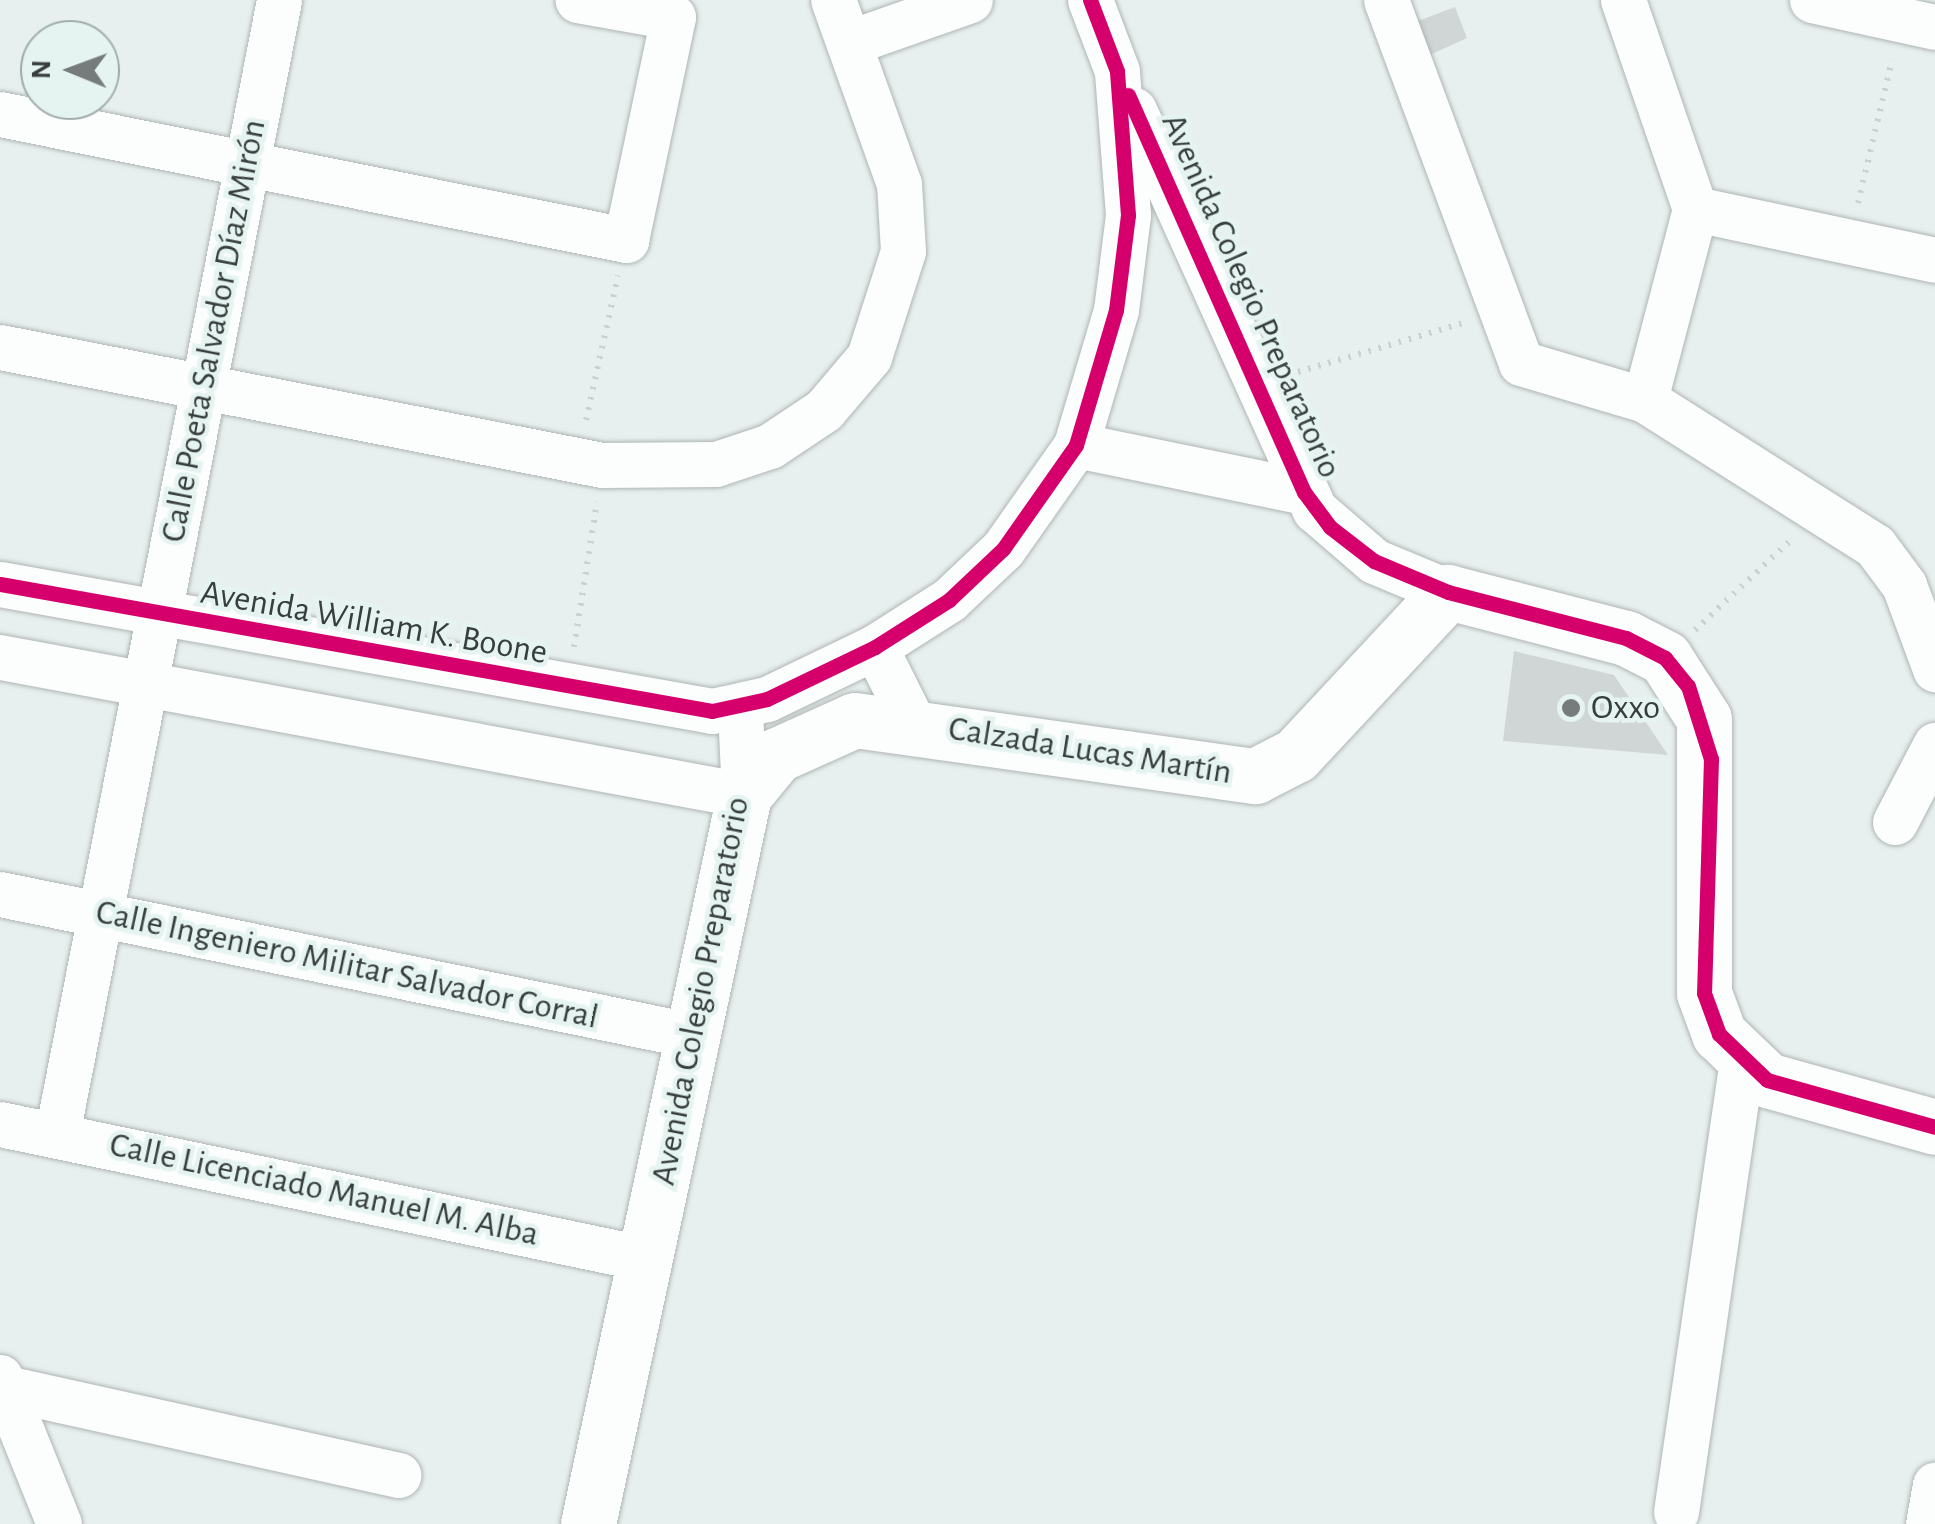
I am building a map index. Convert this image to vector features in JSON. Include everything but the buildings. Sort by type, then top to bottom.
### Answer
[{"type":"street","name":"Calle Poeta Salvador Díaz Mirón","points":[[57,1134],[279,0]]},
{"type":"street","points":[[0,114],[626,240],[673,17],[578,0]]},
{"type":"street","points":[[0,347],[590,463],[716,464],[770,446],[824,410],[869,357],[903,251],[899,184],[833,0]]},
{"type":"street","points":[[851,42],[970,0]]},
{"type":"street","name":"Avenida Colegio Preparatorio","points":[[1090,0],[1117,72],[1304,492],[1350,545],[1448,592]]},
{"type":"street","points":[[1386,0],[1496,313],[1521,362],[1645,400],[1875,546],[1904,585],[1935,669]]},
{"type":"street","points":[[1622,0],[1695,209],[1645,400]]},
{"type":"street","points":[[1812,0],[1918,23]]},
{"type":"street","name":"Avenida Colegio Preparatorio","points":[[588,1524],[744,795],[740,709],[875,647],[949,600],[1003,549],[1076,445],[1116,310],[1128,216],[1117,72]]},
{"type":"street","points":[[1695,209],[1935,260]]},
{"type":"street","name":"Avenida Colegio Preparatorio","points":[[1076,445],[1304,492]]},
{"type":"street","name":"Avenida William K. Boone","points":[[0,584],[158,616],[568,688],[740,709]]},
{"type":"street","points":[[1448,592],[1626,638],[1665,658],[1704,719],[1704,993],[1742,1062],[1799,1092],[1935,1127]]},
{"type":"street","name":"Calzada Lucas Martín","points":[[744,795],[777,756],[810,735],[855,720],[912,722],[1199,775],[1255,776],[1296,755],[1448,592]]},
{"type":"street","points":[[875,647],[912,722]]},
{"type":"street","points":[[0,658],[744,795]]},
{"type":"street","points":[[1895,822],[1935,744]]},
{"type":"street","name":"Calle Ingeniero Militar Salvador Corral","points":[[0,894],[694,1036]]},
{"type":"street","points":[[1676,1512],[1742,1062]]},
{"type":"street","name":"Calle Licenciado Manuel M. Alba","points":[[0,1124],[647,1259]]},
{"type":"street","points":[[3,1382],[398,1476]]},
{"type":"street","points":[[3,1382],[59,1524]]},
{"type":"street","points":[[1928,1524],[1935,1485]]},
{"type":"path","points":[[1849,243],[1918,23]]},
{"type":"path","points":[[568,688],[590,463],[626,240]]},
{"type":"path","points":[[1258,384],[1496,313]]},
{"type":"path","points":[[1665,658],[1823,510]]},
{"type":"cycle path","points":[[0,584],[712,711],[767,699],[875,647],[949,600],[1003,549],[1076,445],[1116,310],[1128,215],[1117,71],[1090,0]]},
{"type":"cycle path","points":[[1128,95],[1304,492],[1330,527],[1374,561],[1448,592],[1626,638],[1665,658],[1688,686],[1711,759],[1704,993],[1719,1034],[1767,1080],[1935,1127]]},
{"type":"place","name":"Oxxo","points":[[1571,708]]}]
